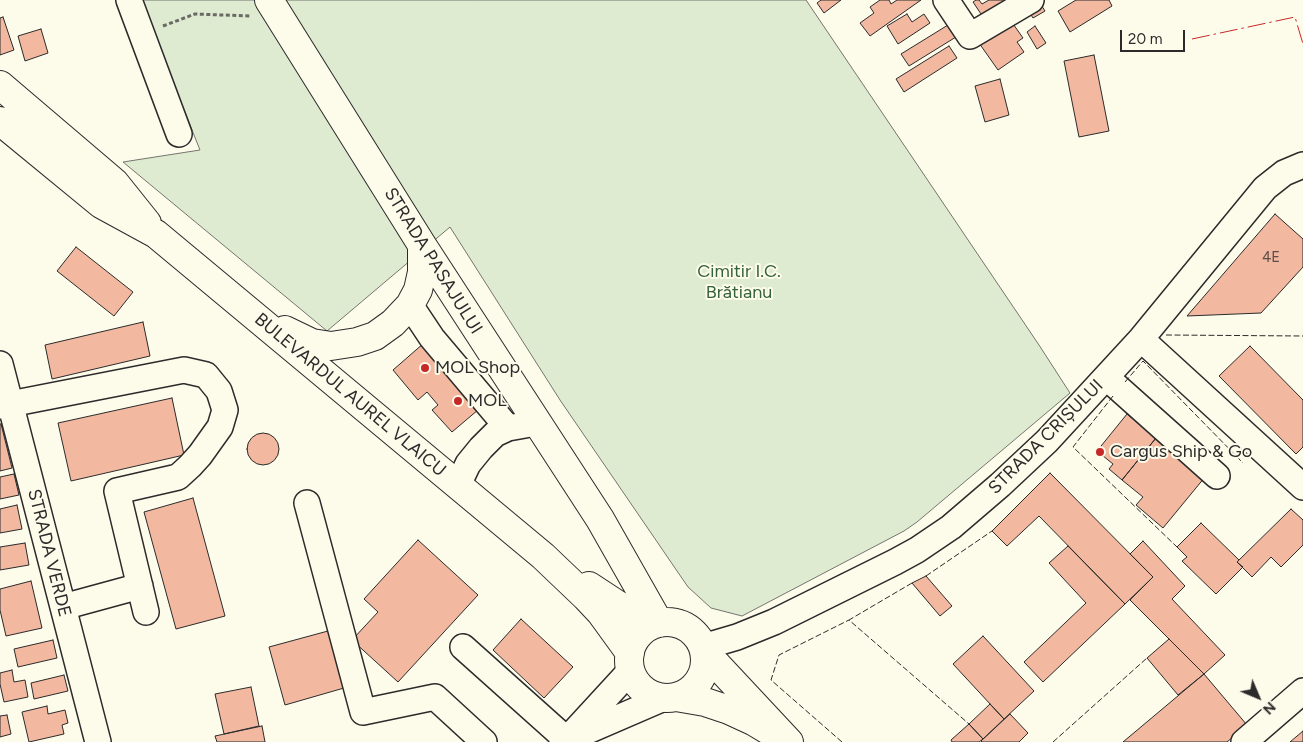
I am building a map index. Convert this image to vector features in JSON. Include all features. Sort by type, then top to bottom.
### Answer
[{"type":"main road","name":"STRADA PASAJULUI","points":[[274,8],[422,246],[600,519],[655,625]]},
{"type":"main road","name":"BULEVARDUL AUREL VLAICU","points":[[0,85],[115,184],[156,234]]},
{"type":"main road","name":"BULEVARDUL AUREL VLAICU","points":[[0,121],[101,204],[156,234],[544,556],[601,613],[631,661]]},
{"type":"main road","points":[[257,317],[312,343],[331,346],[357,342],[376,336],[393,323],[410,305],[418,290],[422,272],[422,246]]},
{"type":"main road","name":"STRADA PASAJULUI","points":[[600,519],[701,644]]},
{"type":"main road","name":"BULEVARDUL AUREL VLAICU","points":[[544,556],[655,625]]},
{"type":"main road","points":[[668,622],[677,623],[686,628],[789,742],[753,721],[729,710],[705,702],[653,696],[643,690],[636,681],[631,661],[634,643],[640,634],[655,625],[668,622]]},
{"type":"main road","points":[[670,698],[688,692],[697,684],[703,674],[706,662],[701,644]]},
{"type":"street","points":[[129,0],[179,134]]},
{"type":"street","points":[[946,0],[970,36],[1031,0]]},
{"type":"street","name":"STRADA CRIȘULUI","points":[[701,644],[737,637],[774,622],[917,550],[951,527],[1047,441],[1140,339],[1265,188],[1284,173],[1303,165]]},
{"type":"street","points":[[410,305],[432,338],[508,428]]},
{"type":"street","points":[[1140,339],[1303,487]]},
{"type":"street","name":"STRADA VERDE","points":[[0,364],[5,405],[63,607],[98,742]]},
{"type":"street","points":[[5,405],[184,370],[206,375],[219,391],[225,410],[220,427],[190,466],[178,477],[117,491],[146,612]]},
{"type":"street","points":[[1106,377],[1217,476]]},
{"type":"street","points":[[458,485],[468,464],[495,434],[508,428],[537,422]]},
{"type":"street","points":[[307,503],[363,712],[435,697],[484,742]]},
{"type":"street","points":[[63,607],[140,586]]},
{"type":"street","points":[[463,647],[565,741]]},
{"type":"street","points":[[565,741],[631,661]]},
{"type":"street","points":[[1244,742],[1303,691]]},
{"type":"street","points":[[565,741],[670,698]]},
{"type":"path","points":[[141,33],[195,14],[274,8]]},
{"type":"green space","name":"Cimitir I.C. Brătianu","points":[[140,0],[806,0],[1070,393],[904,531],[742,616],[711,608],[688,587],[560,400],[450,227],[327,331],[123,162],[200,150]]},
{"type":"building","points":[[821,0],[841,0],[824,13],[817,3]]},
{"type":"building","points":[[880,0],[889,0],[891,4],[897,0],[921,0],[870,36],[860,23],[874,13],[870,7]]},
{"type":"building","points":[[979,0],[982,4],[989,0],[1022,0],[987,23],[973,2]]},
{"type":"building","points":[[1076,0],[1109,0],[1112,6],[1070,32],[1058,11]]},
{"type":"building","points":[[1040,3],[1045,11],[1033,18],[1028,10]]},
{"type":"building","points":[[907,14],[912,22],[924,14],[930,23],[898,44],[887,26]]},
{"type":"building","points":[[3,17],[14,50],[0,55],[0,18]]},
{"type":"building","points":[[1011,21],[1023,38],[1017,42],[1024,52],[998,70],[979,43]]},
{"type":"building","points":[[948,25],[956,37],[909,66],[901,54]]},
{"type":"building","points":[[1035,26],[1046,43],[1037,49],[1027,32]]},
{"type":"building","points":[[41,29],[48,53],[25,61],[18,36]]},
{"type":"building","points":[[949,46],[957,58],[904,92],[896,79]]},
{"type":"building","points":[[1094,55],[1109,131],[1079,137],[1064,61]]},
{"type":"building","points":[[1000,79],[1009,115],[985,122],[975,86]]},
{"type":"building","points":[[1275,214],[1303,239],[1303,267],[1261,313],[1187,316]]},
{"type":"building","points":[[76,247],[133,292],[114,316],[57,271]]},
{"type":"building","points":[[143,322],[150,356],[52,379],[45,345]]},
{"type":"building","points":[[424,343],[485,404],[452,432],[432,410],[438,405],[427,392],[418,400],[393,370]]},
{"type":"building","points":[[1250,346],[1303,400],[1303,447],[1296,454],[1219,376]]},
{"type":"building","points":[[172,398],[184,455],[71,481],[58,423]]},
{"type":"building","points":[[1127,414],[1156,438],[1122,480],[1109,469],[1113,464],[1097,451]]},
{"type":"building","points":[[0,424],[12,468],[0,471]]},
{"type":"building","points":[[263,433],[269,434],[274,438],[278,443],[278,455],[274,460],[269,464],[263,465],[257,464],[252,460],[248,455],[247,449],[248,443],[252,438],[257,434]]},
{"type":"building","points":[[1156,438],[1205,477],[1163,528],[1136,505],[1143,497],[1122,480]]},
{"type":"building","points":[[1050,473],[1153,577],[1125,604],[1039,516],[1007,546],[992,531]]},
{"type":"building","points":[[14,474],[19,495],[0,499],[0,477]]},
{"type":"building","points":[[193,498],[225,616],[176,629],[144,512]]},
{"type":"building","points":[[17,505],[22,529],[0,533],[0,509]]},
{"type":"building","points":[[1291,509],[1303,520],[1303,545],[1281,567],[1271,557],[1252,577],[1237,562]]},
{"type":"building","points":[[1201,523],[1239,560],[1237,562],[1243,567],[1216,594],[1182,561],[1187,557],[1177,547]]},
{"type":"building","points":[[418,540],[478,595],[398,682],[352,640],[378,612],[364,599]]},
{"type":"building","points":[[1143,541],[1185,586],[1172,599],[1225,655],[1204,674],[1130,600],[1153,577],[1130,554]]},
{"type":"building","points":[[25,543],[29,565],[0,570],[0,547]]},
{"type":"building","points":[[1068,546],[1125,604],[1043,682],[1024,662],[1086,603],[1049,563]]},
{"type":"building","points":[[926,576],[952,606],[940,616],[912,583]]},
{"type":"building","points":[[31,581],[42,628],[6,636],[0,610],[0,589]]},
{"type":"building","points":[[521,619],[573,667],[544,698],[493,650]]},
{"type":"building","points":[[328,631],[344,688],[285,705],[269,647]]},
{"type":"building","points":[[983,636],[1034,691],[1004,719],[953,664]]},
{"type":"building","points":[[1169,639],[1204,674],[1178,695],[1147,658]]},
{"type":"building","points":[[53,640],[57,658],[18,667],[14,649]]},
{"type":"building","points":[[12,670],[14,682],[25,680],[28,697],[4,702],[0,684],[0,673]]},
{"type":"building","points":[[1204,674],[1247,725],[1227,742],[1123,742]]},
{"type":"building","points":[[64,675],[68,691],[34,699],[31,683]]},
{"type":"building","points":[[251,687],[259,726],[224,734],[215,694]]},
{"type":"building","points":[[990,704],[1004,719],[983,739],[969,724]]},
{"type":"building","points":[[47,706],[48,714],[65,710],[68,723],[62,725],[64,734],[29,742],[22,712]]},
{"type":"building","points":[[1010,714],[1028,733],[1019,742],[981,741]]},
{"type":"building","points":[[7,715],[11,734],[0,737],[0,716]]},
{"type":"building","points":[[969,724],[983,739],[979,742],[952,742],[951,740]]},
{"type":"building","points":[[262,726],[265,742],[217,742],[215,736]]},
{"type":"building","points":[[1303,731],[1303,742],[1290,742]]},
{"type":"fence","points":[[1166,335],[1303,336]]},
{"type":"fence","points":[[1125,382],[1143,361],[1243,463]]},
{"type":"fence","points":[[1113,396],[1073,447],[1177,547]]},
{"type":"fence","points":[[926,576],[992,531]]},
{"type":"fence","points":[[912,583],[849,620],[969,724]]},
{"type":"fence","points":[[842,742],[771,680],[779,655],[849,620]]},
{"type":"fence","points":[[1053,742],[1147,658]]},
{"type":"power","points":[[1192,39],[1295,17],[1303,44]]},
{"type":"place","name":"MOL Shop","points":[[425,368]]},
{"type":"place","name":"MOL","points":[[458,401]]},
{"type":"place","name":"Cargus Ship & Go","points":[[1100,452]]}]
